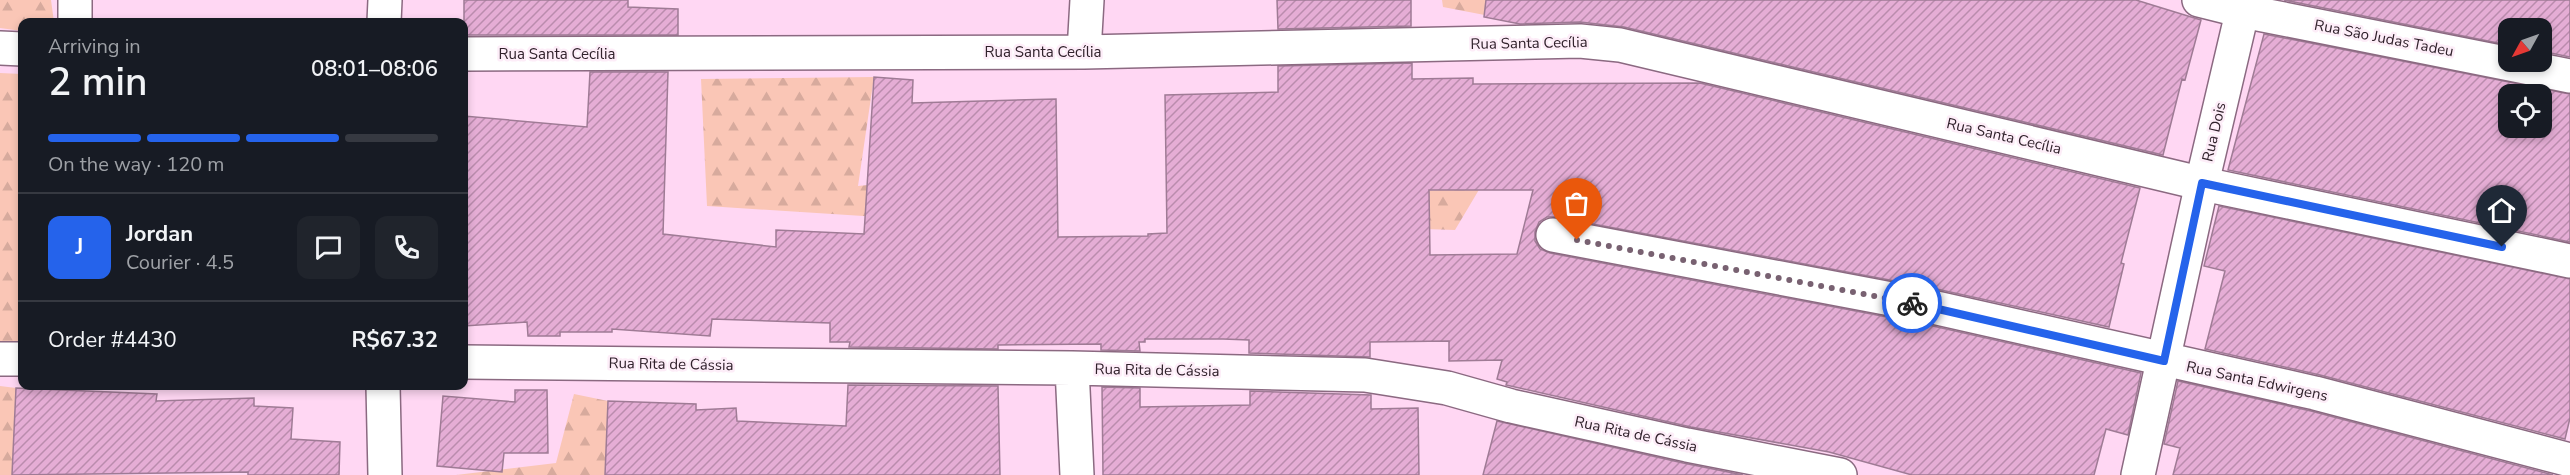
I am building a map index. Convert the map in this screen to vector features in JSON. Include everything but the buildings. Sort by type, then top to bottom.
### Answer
[{"type":"street","points":[[75,0],[75,18]]},
{"type":"street","points":[[384,0],[384,18]]},
{"type":"street","points":[[1084,52],[1087,0]]},
{"type":"street","name":"Rua São Judas Tadeu","points":[[2199,0],[2244,6],[2570,76]]},
{"type":"street","name":"Rua Dois","points":[[2138,475],[2202,183],[2244,6]]},
{"type":"street","name":"Rua Santa Cecília","points":[[468,54],[1084,52],[1580,41],[1620,45],[2202,183],[2570,261]]},
{"type":"street","points":[[0,48],[18,49]]},
{"type":"street","name":"Rua Santa Edwirgens","points":[[1553,235],[1929,306],[2164,361],[2314,393],[2570,460]]},
{"type":"street","points":[[0,359],[18,359]]},
{"type":"street","name":"Rua Rita de Cássia","points":[[468,362],[1072,368],[1365,375],[1447,388],[1511,406],[1676,443],[1840,475]]},
{"type":"street","points":[[1072,368],[1077,475]]},
{"type":"street","points":[[383,390],[385,475]]},
{"type":"green space","points":[[0,0],[51,0],[53,18],[18,18],[18,30],[0,28]]},
{"type":"green space","points":[[1442,0],[1527,0],[1521,22],[1443,7]]},
{"type":"green space","points":[[0,73],[18,74],[18,344],[0,343]]},
{"type":"green space","points":[[874,77],[858,186],[908,181],[910,219],[707,206],[701,79]]},
{"type":"green space","points":[[1480,188],[1455,230],[1243,223],[1223,201]]},
{"type":"green space","points":[[0,386],[16,388],[12,475],[0,475]]},
{"type":"green space","points":[[574,394],[608,401],[605,475],[456,475],[556,463]]},
{"type":"way so far","points":[[1577,240],[1912,303]]},
{"type":"route","points":[[1912,303],[2164,361],[2202,183],[2502,247]]}]
